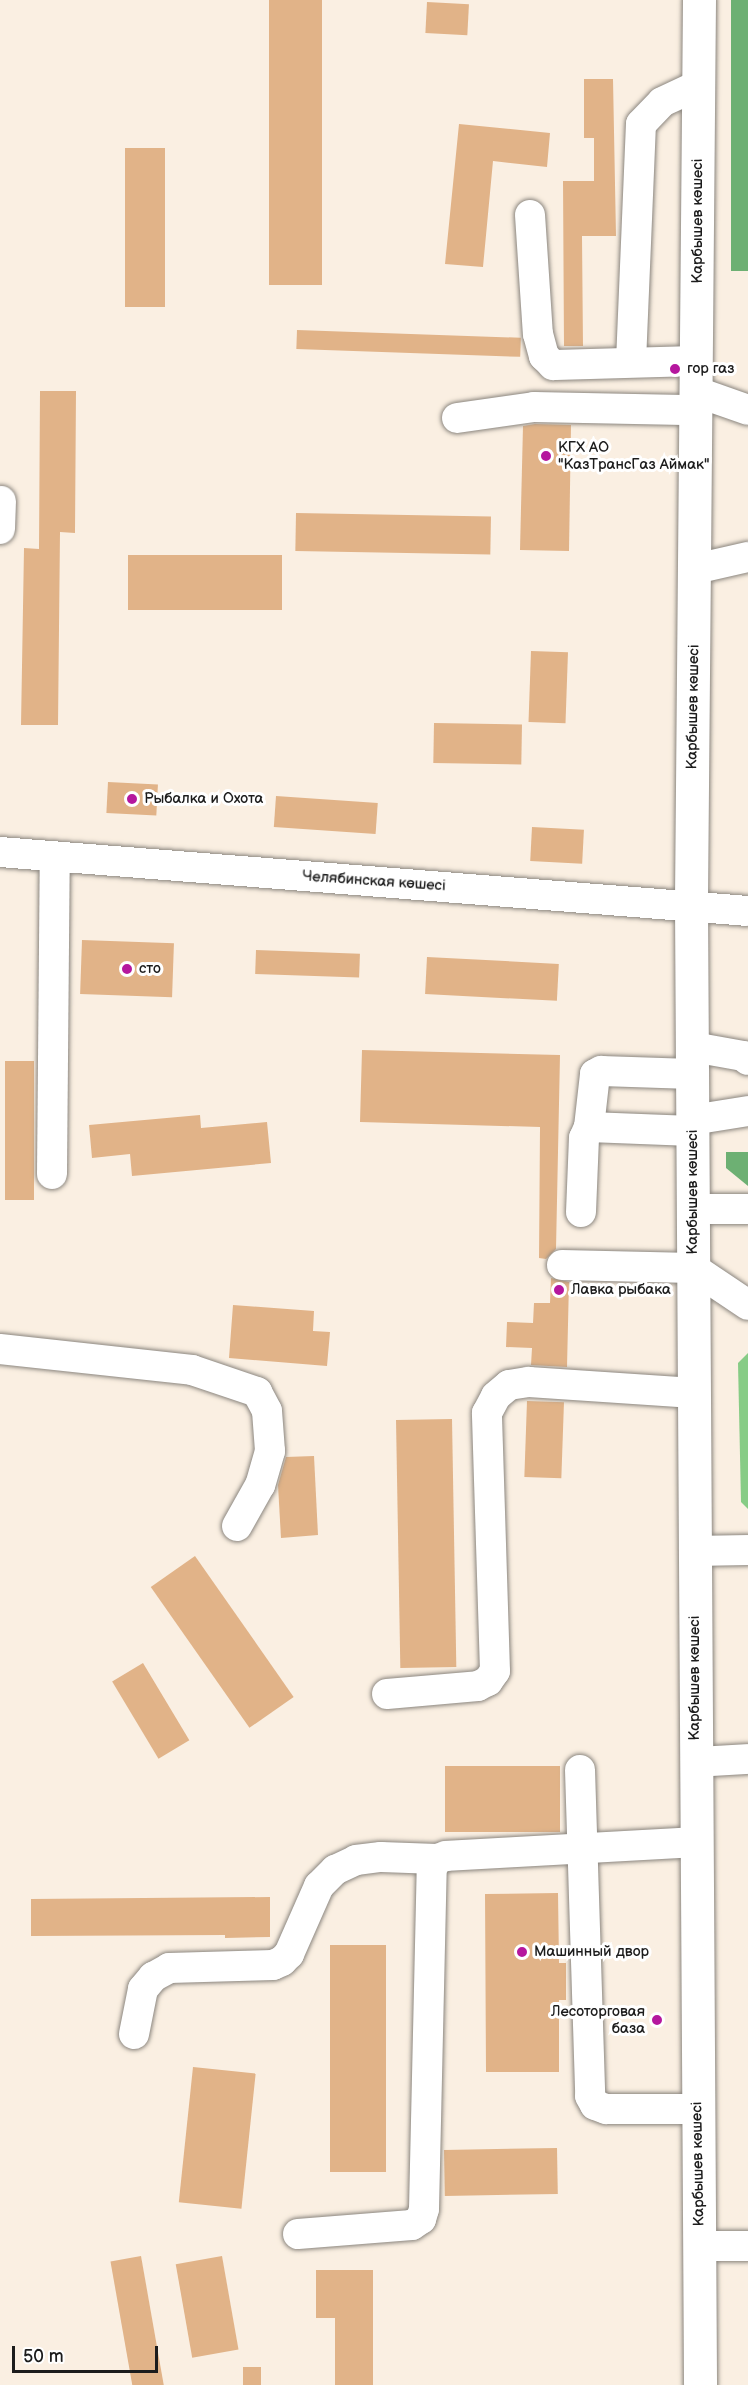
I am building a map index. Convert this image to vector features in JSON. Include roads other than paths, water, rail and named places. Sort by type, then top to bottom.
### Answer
[{"type":"main road","name":"Карбышев көшесі","points":[[699,0],[691,905],[700,2385]]},
{"type":"street","points":[[631,362],[641,124],[662,102],[698,86]]},
{"type":"street","points":[[530,215],[538,334],[544,356],[553,365],[631,362],[748,410]]},
{"type":"street","points":[[457,418],[697,388]]},
{"type":"street","points":[[695,568],[748,557]]},
{"type":"street","name":"Челябинская көшесі","points":[[0,852],[748,911]]},
{"type":"street","points":[[52,1174],[55,857]]},
{"type":"street","points":[[581,1212],[584,1138],[589,1127],[595,1074],[601,1071],[692,1060],[743,1056],[748,1060]]},
{"type":"street","points":[[589,1127],[692,1126],[748,1111]]},
{"type":"street","points":[[693,1209],[748,1209]]},
{"type":"street","points":[[562,1266],[693,1268],[748,1305]]},
{"type":"street","points":[[0,1349],[192,1370],[257,1392],[267,1411],[270,1451],[260,1485],[237,1526]]},
{"type":"street","points":[[387,1694],[478,1686],[488,1681],[495,1671],[487,1413],[496,1396],[509,1385],[529,1382],[694,1393]]},
{"type":"street","points":[[694,1551],[748,1550]]},
{"type":"street","points":[[696,1762],[748,1759]]},
{"type":"street","points":[[580,1770],[590,2096],[595,2105],[606,2109],[697,2109]]},
{"type":"street","points":[[134,2034],[143,1989],[153,1977],[169,1968],[273,1965],[282,1961],[289,1954],[319,1886],[335,1870],[356,1860],[381,1857],[436,1859],[446,1856],[696,1842]]},
{"type":"street","points":[[298,2234],[412,2226],[421,2219],[424,2209],[432,1868],[436,1859]]},
{"type":"street","points":[[699,2246],[748,2246]]},
{"type":"place","name":"гор газ","points":[[675,369]]},
{"type":"place","name":"КГХ АО \"КазТрансГаз Аймак\"","points":[[546,456]]},
{"type":"place","name":"Рыбалка и Охота","points":[[132,799]]},
{"type":"place","name":"сто","points":[[127,969]]},
{"type":"place","name":"Лавка рыбака","points":[[559,1290]]},
{"type":"place","name":"Машинный двор","points":[[522,1952]]},
{"type":"place","name":"Лесоторговая база","points":[[657,2020]]}]
